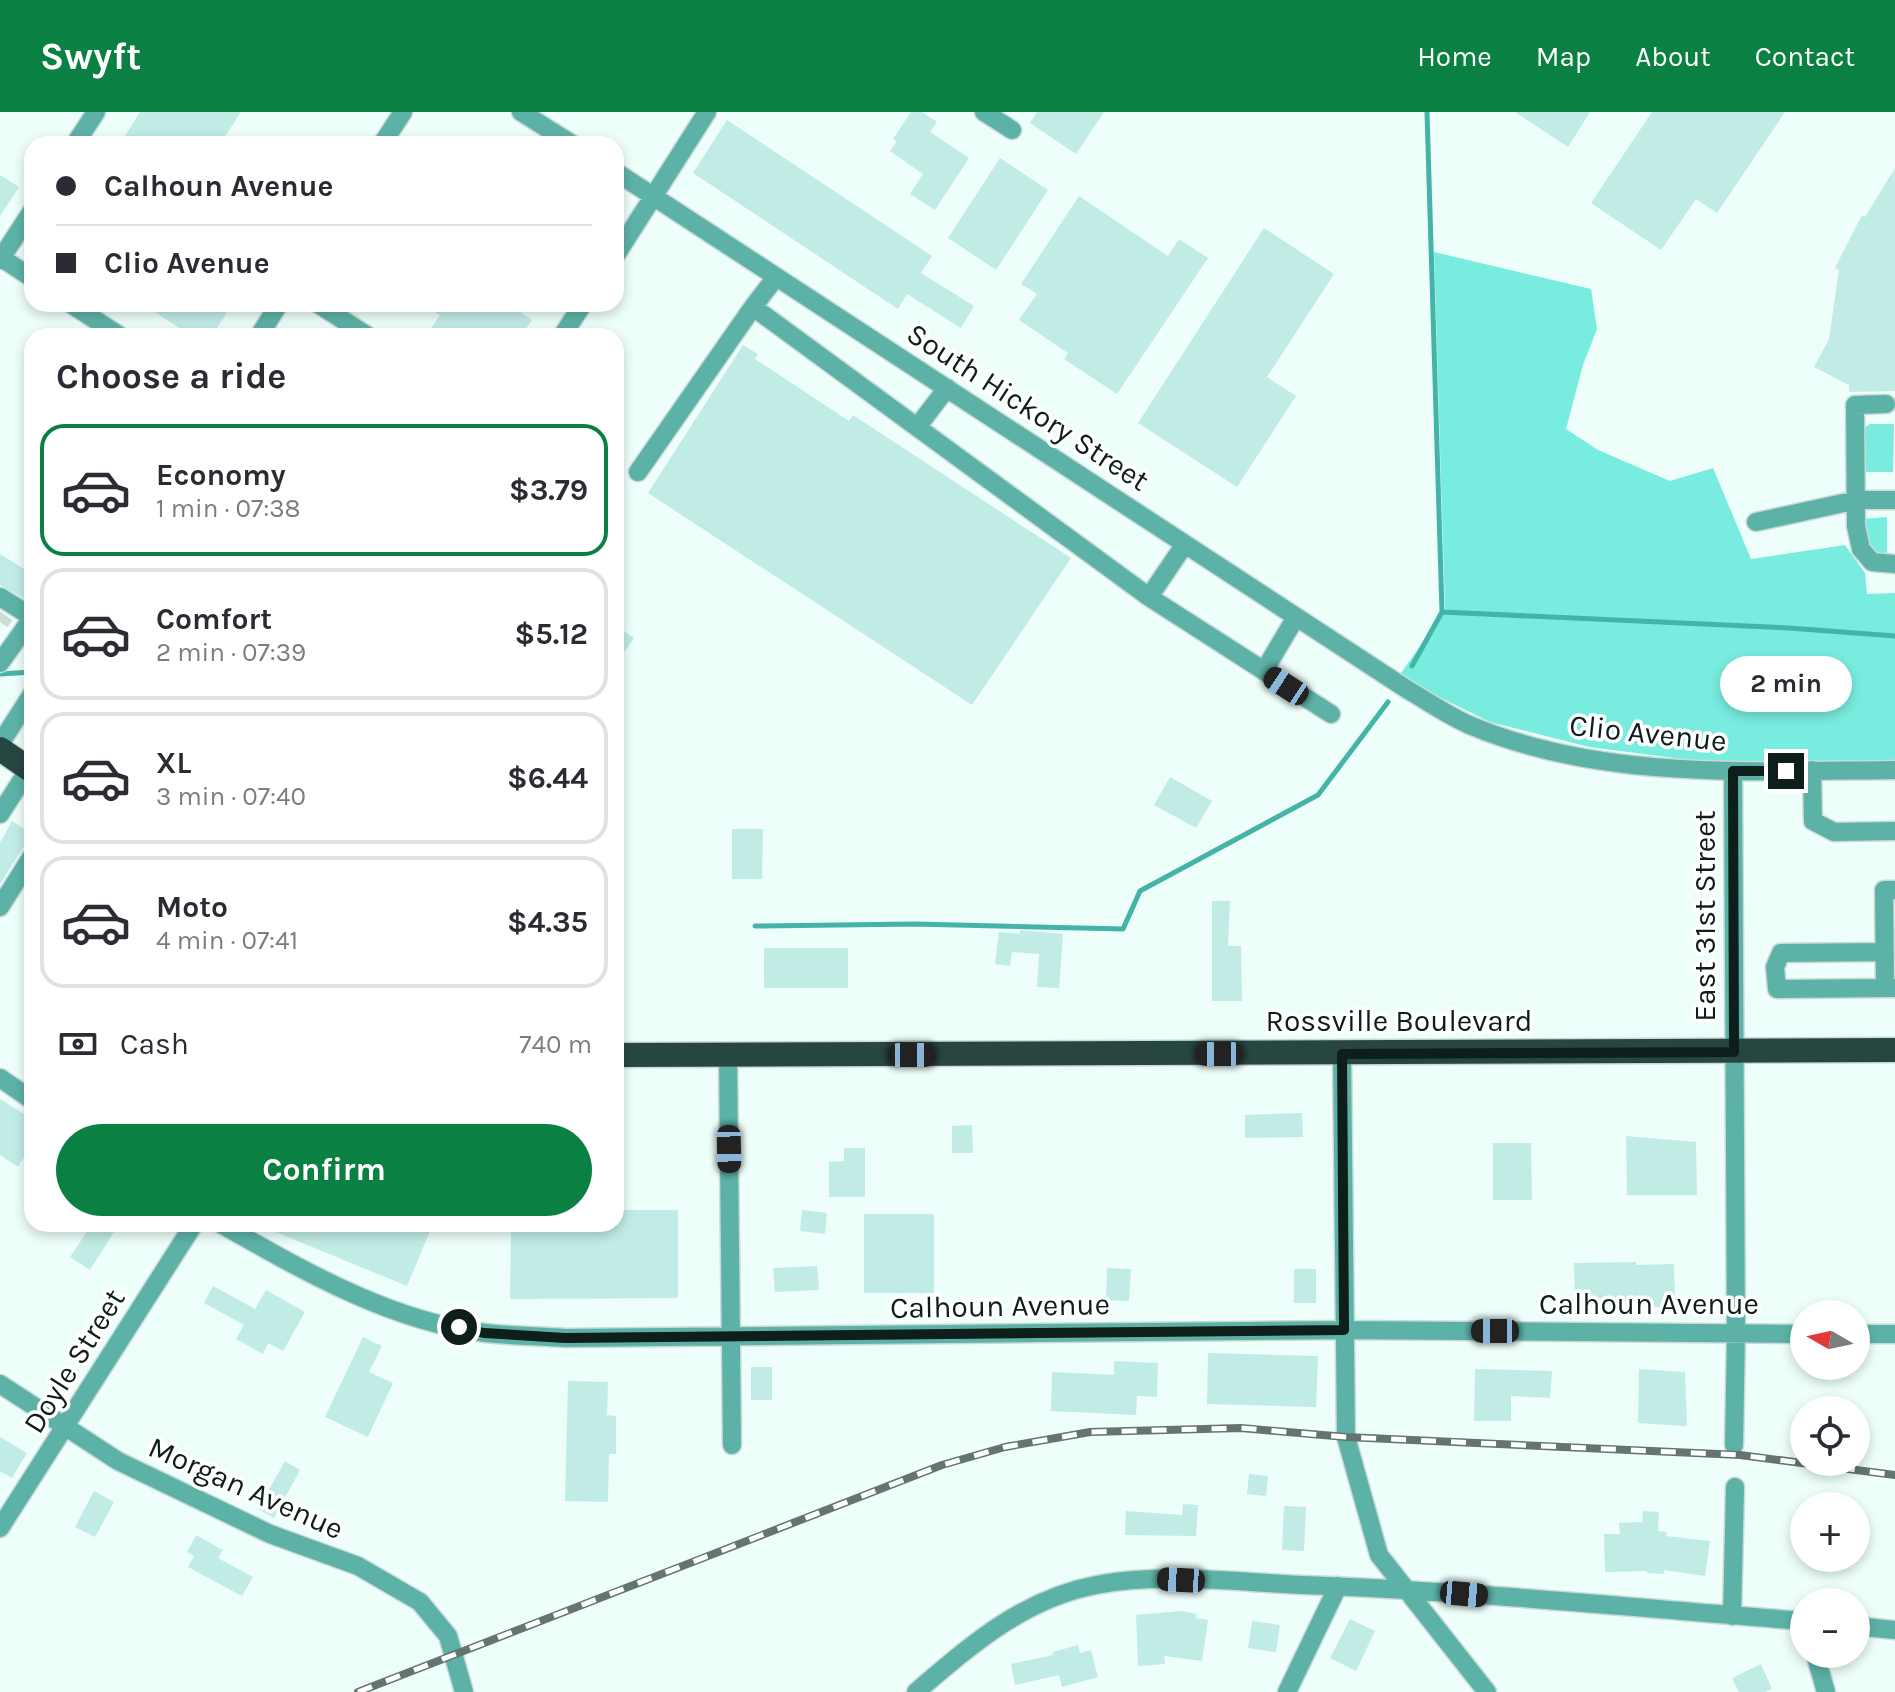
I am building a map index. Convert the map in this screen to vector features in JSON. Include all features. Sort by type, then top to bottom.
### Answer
[{"type":"highway","points":[[0,747],[24,765]]},
{"type":"highway","name":"Rossville Boulevard","points":[[624,1055],[1895,1050]]},
{"type":"street","points":[[80,136],[96,112]]},
{"type":"street","points":[[387,136],[403,112]]},
{"type":"street","points":[[521,112],[559,136]]},
{"type":"street","points":[[624,243],[707,112]]},
{"type":"street","points":[[984,112],[1012,130]]},
{"type":"street","name":"South Hickory Street","points":[[624,177],[1408,690]]},
{"type":"street","points":[[24,223],[1,258],[24,273]]},
{"type":"street","points":[[638,472],[776,277]]},
{"type":"street","points":[[753,307],[1149,597],[1331,714]]},
{"type":"street","points":[[83,312],[108,328]]},
{"type":"street","points":[[330,312],[356,328]]},
{"type":"street","points":[[918,426],[947,388]]},
{"type":"street","points":[[1886,404],[1855,405],[1856,526],[1861,549],[1872,562],[1895,564]]},
{"type":"street","points":[[1756,522],[1857,500],[1895,500]]},
{"type":"street","points":[[1149,597],[1185,544]]},
{"type":"street","points":[[6,605],[24,614]]},
{"type":"street","points":[[1264,671],[1296,617]]},
{"type":"street","points":[[0,663],[24,629]]},
{"type":"street","name":"Clio Avenue","points":[[1408,690],[1471,726],[1535,747],[1608,762],[1733,771],[1895,770]]},
{"type":"street","points":[[0,747],[24,707]]},
{"type":"street","points":[[1812,770],[1813,821],[1834,832],[1895,831]]},
{"type":"street","name":"East 31st Street","points":[[1733,771],[1734,1445]]},
{"type":"street","points":[[0,814],[24,779]]},
{"type":"street","points":[[0,907],[24,869]]},
{"type":"street","points":[[1885,952],[1781,953],[1775,967],[1777,989],[1890,988],[1885,952],[1884,890],[1895,890]]},
{"type":"street","points":[[1342,1054],[1346,1437],[1379,1555],[1487,1692]]},
{"type":"street","points":[[728,1055],[732,1445]]},
{"type":"street","points":[[0,1078],[24,1094]]},
{"type":"street","name":"Doyle Street","points":[[0,1528],[189,1232]]},
{"type":"street","name":"Calhoun Avenue","points":[[236,1232],[339,1287],[410,1315],[484,1333],[565,1338],[1344,1330],[1790,1334]]},
{"type":"street","points":[[1870,1334],[1895,1334]]},
{"type":"street","name":"Morgan Avenue","points":[[0,1384],[118,1461],[270,1534],[358,1566],[420,1602],[448,1636],[464,1692]]},
{"type":"street","points":[[1732,1616],[1735,1487]]},
{"type":"street","points":[[916,1692],[983,1635],[1027,1607],[1094,1585],[1150,1578],[1405,1589],[1790,1620]]},
{"type":"street","points":[[1287,1692],[1338,1586]]},
{"type":"street","points":[[1870,1627],[1895,1630]]},
{"type":"street","points":[[1819,1668],[1826,1692]]},
{"type":"shaded area","points":[[1434,252],[1591,289],[1597,329],[1583,365],[1566,429],[1598,450],[1670,481],[1713,468],[1751,559],[1845,545],[1865,573],[1867,594],[1895,593],[1895,761],[1706,762],[1589,747],[1490,722],[1429,692],[1401,673],[1445,611]]},
{"type":"shaded area","points":[[1870,424],[1894,424],[1893,472],[1858,472],[1863,429]]},
{"type":"shaded area","points":[[1887,517],[1887,553],[1879,554],[1866,544],[1861,519]]},
{"type":"building","points":[[140,112],[241,112],[225,136],[125,136]]},
{"type":"building","points":[[911,112],[922,112],[937,122],[930,132],[969,158],[935,210],[910,194],[923,174],[890,151],[897,141],[893,139]]},
{"type":"building","points":[[1037,112],[1104,112],[1076,154],[1030,123]]},
{"type":"building","points":[[1515,112],[1590,112],[1568,147]]},
{"type":"building","points":[[1652,112],[1785,112],[1717,213],[1696,199],[1661,250],[1591,203]]},
{"type":"building","points":[[727,120],[932,256],[921,273],[974,306],[961,328],[907,294],[898,309],[693,173]]},
{"type":"building","points":[[1000,158],[1048,190],[996,270],[948,238]]},
{"type":"building","points":[[1895,168],[1895,391],[1849,392],[1849,385],[1814,367],[1829,339],[1839,270],[1835,268],[1862,215],[1865,217]]},
{"type":"building","points":[[0,175],[19,187],[0,216]]},
{"type":"building","points":[[1079,196],[1168,256],[1179,239],[1208,258],[1117,394],[1064,359],[1068,353],[1019,320],[1037,294],[1021,284]]},
{"type":"building","points":[[1264,228],[1334,274],[1267,377],[1296,396],[1237,487],[1138,423]]},
{"type":"building","points":[[154,312],[227,312],[217,328],[180,328]]},
{"type":"building","points":[[435,312],[520,312],[532,320],[526,328],[431,328],[440,315]]},
{"type":"building","points":[[743,345],[758,354],[755,359],[849,421],[853,415],[1071,558],[972,705],[648,493]]},
{"type":"building","points":[[0,554],[24,569],[24,598],[0,585]]},
{"type":"building","points":[[624,631],[634,638],[624,652]]},
{"type":"building","points":[[1170,777],[1212,801],[1196,828],[1154,805]]},
{"type":"building","points":[[12,821],[24,829],[24,846],[0,884],[0,843]]},
{"type":"building","points":[[732,829],[763,829],[762,879],[732,879]]},
{"type":"building","points":[[1212,901],[1230,901],[1228,946],[1241,946],[1242,1001],[1212,1001]]},
{"type":"building","points":[[1020,930],[1063,934],[1059,988],[1037,987],[1039,954],[1012,952],[1010,966],[995,964],[999,932],[1020,934]]},
{"type":"building","points":[[764,948],[848,948],[848,988],[764,988]]},
{"type":"building","points":[[0,1099],[24,1114],[24,1158],[18,1167],[0,1155]]},
{"type":"building","points":[[1302,1113],[1303,1137],[1245,1138],[1245,1115]]},
{"type":"building","points":[[972,1125],[973,1153],[952,1153],[952,1126]]},
{"type":"building","points":[[1626,1136],[1696,1142],[1697,1195],[1627,1195]]},
{"type":"building","points":[[1493,1143],[1531,1143],[1532,1200],[1493,1200]]},
{"type":"building","points":[[844,1148],[865,1148],[865,1197],[829,1197],[829,1162],[844,1161]]},
{"type":"building","points":[[624,1210],[678,1210],[678,1298],[510,1299],[511,1232],[624,1232]]},
{"type":"building","points":[[802,1210],[827,1213],[825,1234],[800,1231]]},
{"type":"building","points":[[864,1214],[934,1214],[934,1293],[864,1293]]},
{"type":"building","points":[[87,1232],[114,1232],[90,1270],[70,1257]]},
{"type":"building","points":[[275,1232],[430,1232],[407,1286]]},
{"type":"building","points":[[1636,1262],[1636,1265],[1674,1264],[1675,1307],[1654,1307],[1654,1303],[1575,1306],[1574,1263]]},
{"type":"building","points":[[817,1266],[819,1290],[775,1292],[773,1268]]},
{"type":"building","points":[[1107,1268],[1131,1269],[1129,1301],[1106,1300]]},
{"type":"building","points":[[1294,1269],[1316,1269],[1316,1303],[1294,1303]]},
{"type":"building","points":[[213,1286],[255,1309],[266,1290],[305,1312],[283,1351],[268,1343],[263,1354],[236,1339],[244,1325],[204,1303]]},
{"type":"building","points":[[363,1337],[382,1346],[369,1372],[393,1383],[368,1437],[325,1417]]},
{"type":"building","points":[[1208,1353],[1318,1356],[1316,1407],[1207,1404]]},
{"type":"building","points":[[1114,1361],[1158,1363],[1157,1397],[1137,1396],[1136,1415],[1051,1411],[1052,1372],[1114,1375]]},
{"type":"building","points":[[751,1367],[772,1367],[772,1400],[751,1400]]},
{"type":"building","points":[[1475,1369],[1552,1371],[1550,1398],[1511,1396],[1511,1421],[1474,1421]]},
{"type":"building","points":[[1639,1369],[1685,1372],[1687,1426],[1638,1423]]},
{"type":"building","points":[[568,1381],[608,1382],[607,1415],[616,1416],[616,1454],[609,1454],[608,1502],[565,1501]]},
{"type":"building","points":[[0,1437],[27,1453],[12,1478],[0,1471]]},
{"type":"building","points":[[285,1461],[300,1470],[274,1518],[258,1509]]},
{"type":"building","points":[[1249,1474],[1268,1476],[1266,1496],[1247,1494]]},
{"type":"building","points":[[94,1491],[114,1502],[95,1537],[75,1527]]},
{"type":"building","points":[[1183,1504],[1198,1505],[1196,1536],[1125,1535],[1126,1511],[1182,1515]]},
{"type":"building","points":[[1284,1506],[1306,1507],[1304,1551],[1282,1550]]},
{"type":"building","points":[[1643,1511],[1659,1512],[1658,1531],[1667,1532],[1666,1536],[1710,1541],[1705,1576],[1664,1570],[1664,1574],[1647,1571],[1605,1572],[1604,1534],[1620,1534],[1619,1523],[1642,1522]]},
{"type":"building","points":[[196,1535],[223,1550],[218,1558],[253,1577],[242,1596],[188,1567],[194,1556],[187,1552]]},
{"type":"building","points":[[1181,1611],[1208,1620],[1202,1661],[1164,1656],[1165,1664],[1138,1666],[1136,1615]]},
{"type":"building","points":[[1350,1619],[1375,1631],[1356,1671],[1330,1658]]},
{"type":"building","points":[[1252,1621],[1280,1625],[1276,1652],[1248,1648]]},
{"type":"building","points":[[1078,1645],[1080,1653],[1091,1650],[1098,1677],[1062,1687],[1059,1675],[1015,1685],[1011,1664],[1053,1655],[1053,1652]]},
{"type":"building","points":[[1761,1664],[1772,1689],[1739,1692],[1732,1678]]},
{"type":"waterway","points":[[1412,666],[1442,612],[1427,112]]},
{"type":"waterway","points":[[1442,612],[1895,636]]},
{"type":"waterway","points":[[0,674],[24,672]]},
{"type":"waterway","points":[[755,926],[915,924],[1123,929],[1140,891],[1318,795],[1388,702]]},
{"type":"tunnel","points":[[0,622],[5,615]]},
{"type":"railway","points":[[358,1692],[942,1465],[1005,1447],[1090,1432],[1241,1428],[1346,1437],[1740,1455],[1895,1475]]},
{"type":"route","points":[[459,1327],[484,1333],[565,1338],[1344,1330],[1342,1054],[1734,1052],[1733,771],[1786,771]]}]
